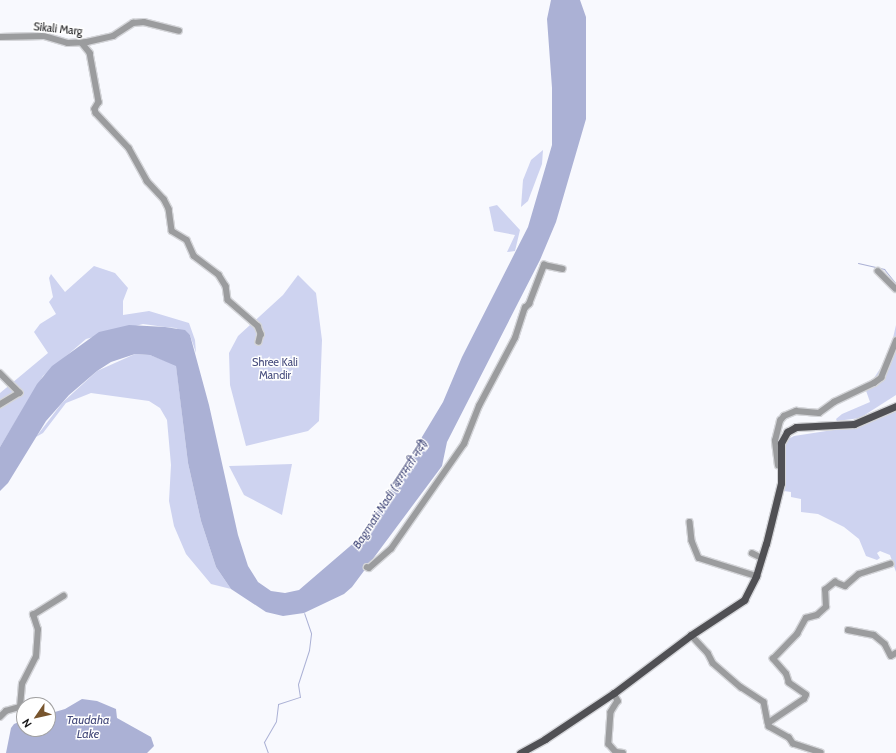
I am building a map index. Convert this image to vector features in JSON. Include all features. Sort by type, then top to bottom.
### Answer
[{"type":"main road","points":[[520,753],[545,739],[614,692],[691,635],[744,600],[756,576],[762,558],[781,482],[781,443],[788,431],[796,428],[854,424],[896,406]]},
{"type":"street","name":"Sikali Marg","points":[[0,37],[44,36],[68,43],[82,43],[113,36],[133,23],[144,22],[180,31]]},
{"type":"street","points":[[82,43],[90,53],[93,82],[99,102],[95,109],[96,113],[129,148],[147,181],[164,199],[168,209],[172,231],[187,240],[194,256],[220,275],[226,286],[228,300],[258,326],[261,334],[259,342]]},
{"type":"street","points":[[367,567],[370,568],[392,549],[464,444],[478,406],[515,338],[525,308],[529,304],[544,265],[563,269]]},
{"type":"street","points":[[878,271],[896,289]]},
{"type":"street","points":[[781,482],[775,441],[780,421],[784,416],[796,412],[819,412],[834,402],[874,383],[884,372],[896,341]]},
{"type":"street","points":[[0,373],[20,393],[0,405]]},
{"type":"street","points":[[690,522],[692,541],[699,558],[756,576]]},
{"type":"street","points":[[752,553],[762,558]]},
{"type":"street","points":[[768,722],[804,699],[806,695],[789,682],[786,674],[773,659],[796,634],[806,618],[817,615],[826,607],[825,590],[835,582],[845,586],[858,574],[890,564]]},
{"type":"street","points":[[0,718],[6,711],[20,706],[22,684],[36,657],[38,630],[34,614],[53,605],[64,596]]},
{"type":"street","points":[[848,630],[874,636],[885,644],[891,656],[896,654]]},
{"type":"street","points":[[691,635],[708,652],[713,663],[741,688],[764,702],[769,727],[789,738],[793,744],[821,753]]},
{"type":"street","points":[[614,692],[618,701],[612,712],[609,744],[616,752],[623,753]]},
{"type":"green space","points":[[543,150],[542,164],[528,201],[521,207],[523,180],[531,160]]},
{"type":"green space","points":[[497,205],[520,230],[515,251],[507,252],[515,235],[494,231],[489,207]]},
{"type":"green space","points":[[94,266],[115,273],[128,288],[123,301],[123,315],[149,311],[189,323],[195,340],[196,353],[190,335],[176,328],[143,324],[86,339],[43,376],[0,447],[0,393],[48,353],[34,332],[40,324],[56,314],[49,302],[53,297],[49,278],[51,274],[65,292]]},
{"type":"green space","name":"Shree Kali Mandir","points":[[298,275],[316,293],[322,340],[319,421],[308,431],[246,446],[230,385],[229,353],[238,336],[283,295]]},
{"type":"green space","points":[[896,325],[896,395],[860,418],[837,421],[836,419],[842,414],[870,402],[864,385],[874,378],[889,355]]},
{"type":"green space","points":[[135,354],[150,355],[176,365],[188,463],[201,521],[216,567],[231,589],[211,584],[186,554],[174,526],[169,501],[171,465],[167,420],[160,408],[149,401],[91,393],[66,403],[43,433],[36,437],[62,403],[97,371]]},
{"type":"green space","points":[[896,408],[896,572],[890,555],[880,551],[877,553],[880,558],[877,560],[866,556],[859,539],[844,527],[818,514],[801,512],[801,499],[791,497],[791,492],[784,491],[784,447],[788,439],[794,436],[859,426]]},
{"type":"green space","points":[[292,464],[282,515],[244,495],[229,466]]},
{"type":"water","name":"Bagmati Nadi (बागमती नदी)","points":[[551,0],[580,0],[586,17],[586,119],[556,222],[540,260],[447,442],[442,466],[352,587],[344,594],[304,613],[283,616],[266,612],[231,589],[216,567],[201,521],[188,463],[176,366],[150,355],[135,354],[111,362],[97,371],[69,395],[46,421],[8,483],[0,491],[0,447],[37,384],[52,366],[99,332],[129,325],[165,327],[185,330],[190,335],[209,405],[238,535],[248,566],[258,582],[271,591],[285,593],[299,590],[363,535],[443,402],[462,357],[528,227],[552,145],[552,88],[547,19]]},
{"type":"water","name":"Taudaha Lake","points":[[82,699],[97,701],[116,709],[117,718],[151,737],[154,746],[147,753],[6,753],[11,728],[14,724],[16,723],[16,737],[56,737],[56,712],[65,709]]},
{"type":"waterway","points":[[858,263],[884,269],[896,284]]},
{"type":"waterway","points":[[268,753],[264,742],[276,721],[278,704],[300,697],[298,684],[309,650],[311,633],[304,613]]}]
